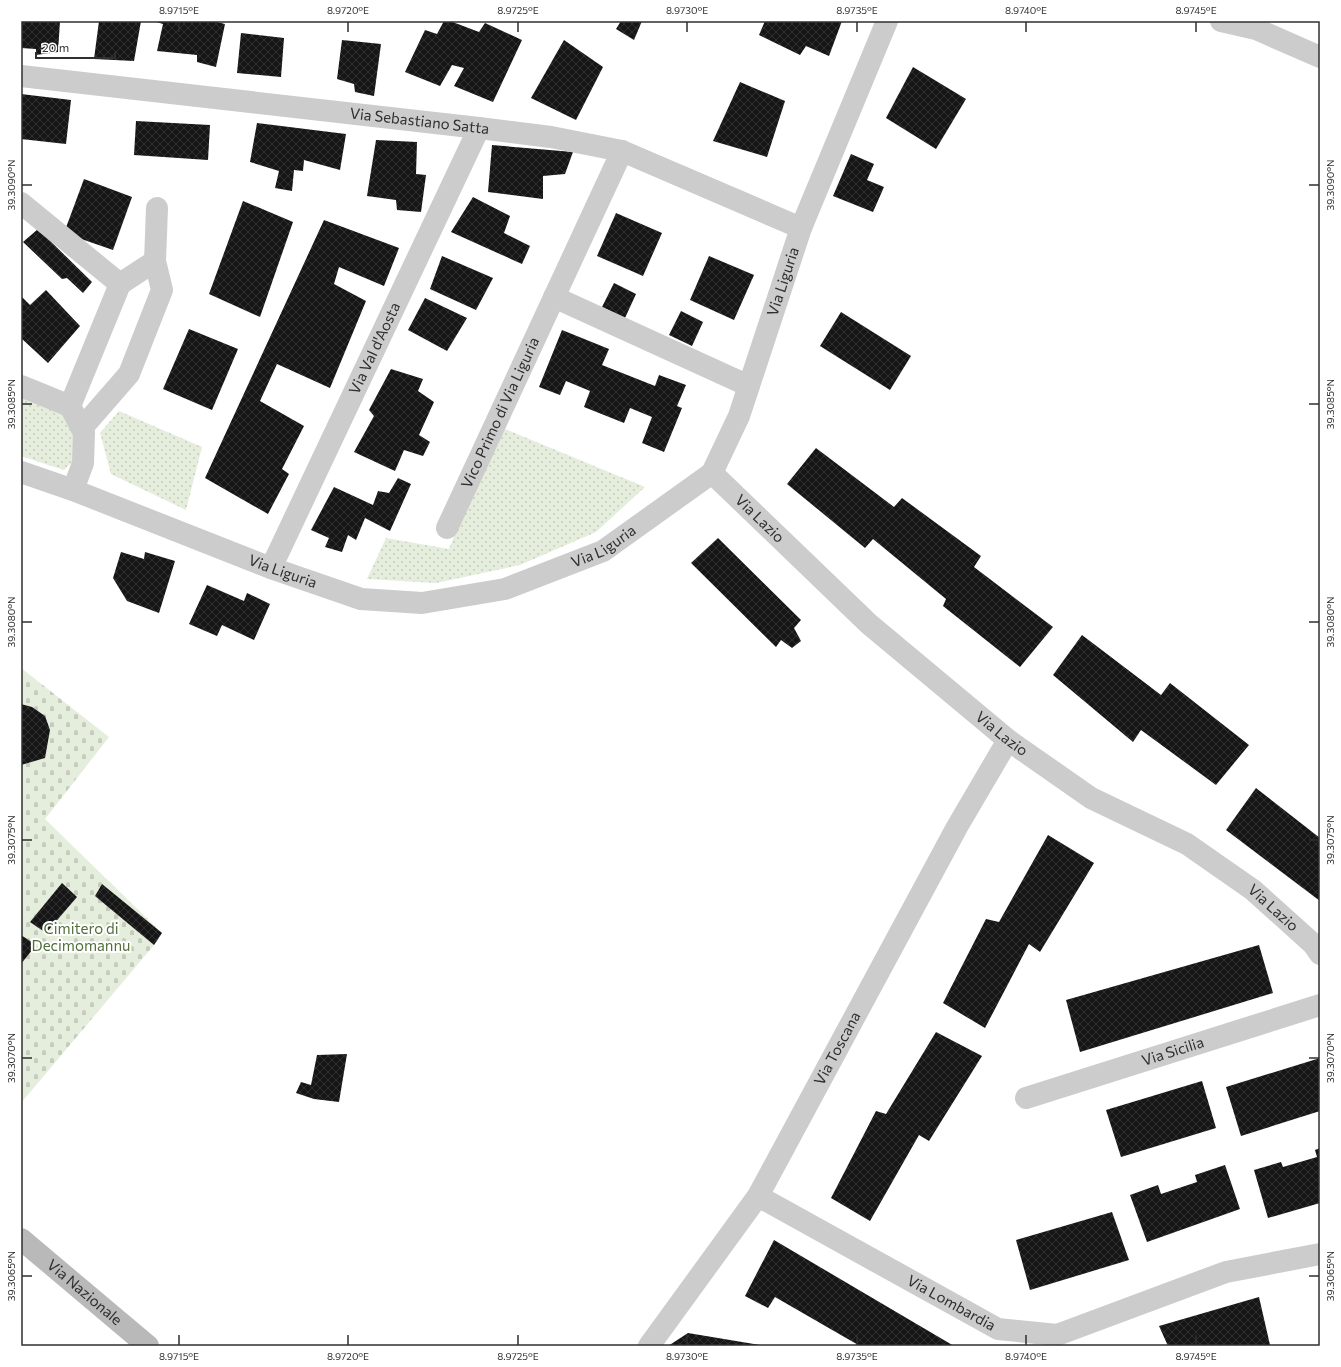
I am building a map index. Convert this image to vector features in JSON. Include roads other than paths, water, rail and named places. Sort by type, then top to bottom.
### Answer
[{"type":"main road","name":"Via Nazionale","points":[[21,1239],[148,1346]]},
{"type":"street","name":"Via Liguria","points":[[21,472],[73,490],[271,568],[361,599],[422,603],[505,589],[603,552],[712,472],[739,416],[802,228],[887,21]]},
{"type":"street","points":[[1221,21],[1256,29],[1320,57]]},
{"type":"street","name":"Via Sebastiano Satta","points":[[21,76],[479,128],[551,137],[622,150],[802,228]]},
{"type":"street","name":"Via Val d'Aosta","points":[[271,568],[479,128]]},
{"type":"street","name":"Vico Primo di Via Liguria","points":[[447,528],[622,150]]},
{"type":"street","points":[[21,203],[120,284]]},
{"type":"street","points":[[82,428],[129,374],[162,290],[155,261],[157,208]]},
{"type":"street","points":[[70,406],[120,284],[155,261]]},
{"type":"street","points":[[554,297],[749,386]]},
{"type":"street","points":[[21,386],[70,406],[82,428],[84,433],[83,463],[73,490]]},
{"type":"street","name":"Via Lazio","points":[[712,472],[869,624],[1008,740],[1091,798],[1187,844],[1253,890],[1313,944],[1320,954]]},
{"type":"street","name":"Via Toscana","points":[[648,1346],[758,1196],[957,827],[1008,740]]},
{"type":"street","name":"Via Sicilia","points":[[1026,1098],[1320,1005]]},
{"type":"street","name":"Via Lombardia","points":[[758,1196],[998,1329],[1057,1335],[1226,1272],[1320,1254]]},
{"type":"park label","name":"Cimitero di Decimomannu","points":[[81,938]]}]
